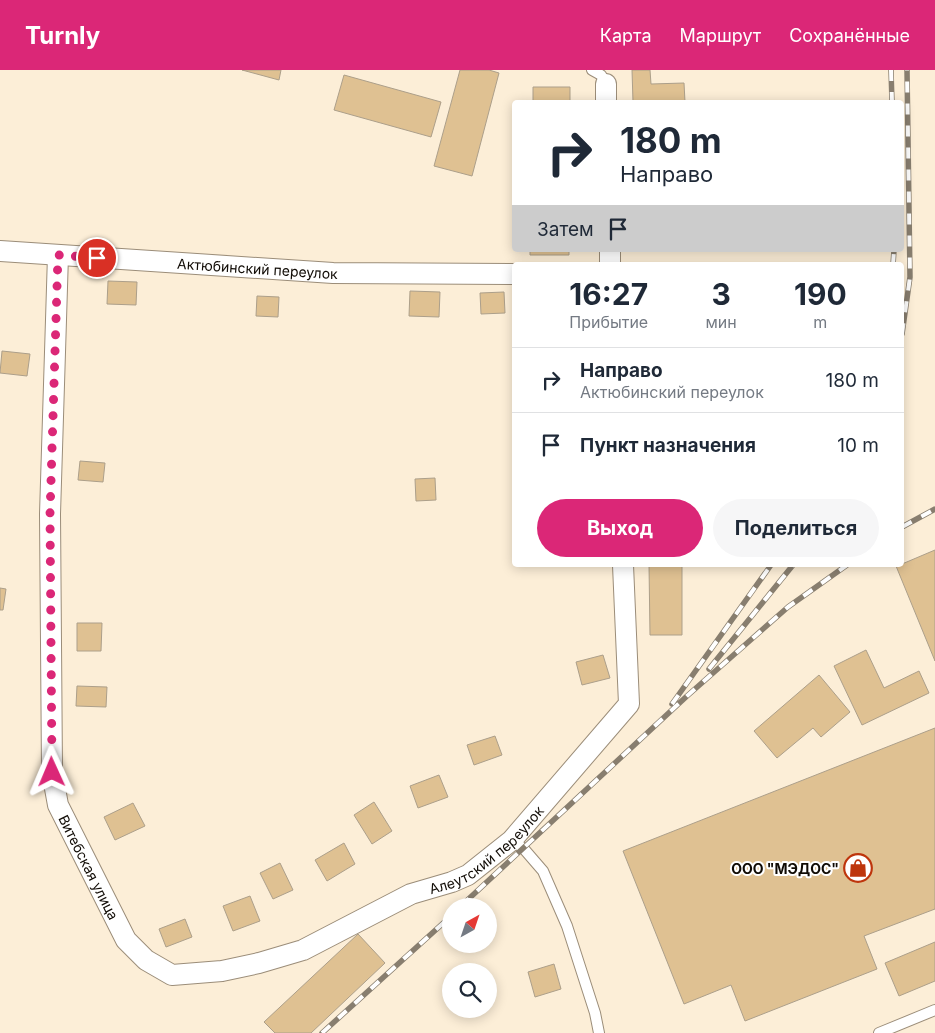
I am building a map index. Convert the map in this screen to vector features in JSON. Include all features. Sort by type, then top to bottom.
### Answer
[{"type":"street","name":"Актюбинский переулок","points":[[0,251],[333,273],[512,274]]},
{"type":"street","name":"Витебская улица","points":[[58,255],[50,514],[52,772],[58,805],[126,940],[146,960],[172,975]]},
{"type":"street","name":"Алеутский переулок","points":[[172,975],[222,971],[259,963],[303,950],[411,894],[452,882],[468,875],[512,840],[629,704],[623,567]]},
{"type":"lane","points":[[512,840],[524,849],[542,871],[567,926],[595,1013],[599,1033]]},
{"type":"lane","points":[[879,1033],[935,1010]]},
{"type":"building","points":[[242,70],[281,70],[279,80]]},
{"type":"building","points":[[460,70],[489,70],[499,73],[472,176],[434,166]]},
{"type":"building","points":[[632,70],[650,70],[651,84],[684,83],[685,100],[633,100]]},
{"type":"building","points":[[344,75],[441,102],[431,137],[334,110]]},
{"type":"building","points":[[533,87],[570,87],[570,100],[533,100]]},
{"type":"building","points":[[530,252],[569,252],[569,255],[530,255]]},
{"type":"building","points":[[108,281],[137,282],[136,305],[107,304]]},
{"type":"building","points":[[410,291],[440,292],[439,317],[409,316]]},
{"type":"building","points":[[504,292],[505,313],[481,314],[480,293]]},
{"type":"building","points":[[257,296],[279,297],[278,317],[256,316]]},
{"type":"building","points":[[2,351],[30,354],[27,376],[0,373]]},
{"type":"building","points":[[80,461],[105,463],[103,482],[78,480]]},
{"type":"building","points":[[435,478],[436,500],[416,501],[415,479]]},
{"type":"building","points":[[935,550],[935,661],[896,567],[904,567],[904,563]]},
{"type":"building","points":[[649,567],[682,567],[682,635],[650,635]]},
{"type":"building","points":[[0,588],[6,589],[3,610],[0,610]]},
{"type":"building","points":[[77,623],[102,623],[101,651],[77,651]]},
{"type":"building","points":[[866,650],[884,688],[919,671],[929,693],[862,725],[834,666]]},
{"type":"building","points":[[603,655],[610,678],[582,685],[576,662]]},
{"type":"building","points":[[819,675],[850,712],[821,737],[813,728],[777,758],[754,731]]},
{"type":"building","points":[[77,686],[107,687],[106,707],[76,706]]},
{"type":"building","points":[[935,728],[935,909],[864,936],[877,969],[745,1021],[731,985],[684,1004],[623,851]]},
{"type":"building","points":[[495,736],[502,755],[474,765],[467,745]]},
{"type":"building","points":[[439,775],[448,797],[418,808],[410,786]]},
{"type":"building","points":[[374,802],[392,831],[372,844],[354,815]]},
{"type":"building","points":[[133,803],[145,826],[115,840],[104,817]]},
{"type":"building","points":[[344,843],[355,864],[327,881],[315,860]]},
{"type":"building","points":[[280,863],[293,890],[273,899],[260,873]]},
{"type":"building","points":[[250,896],[260,921],[233,931],[223,906]]},
{"type":"building","points":[[185,919],[192,937],[166,947],[159,929]]},
{"type":"building","points":[[358,934],[385,963],[311,1033],[275,1033],[264,1022]]},
{"type":"building","points":[[935,942],[935,981],[899,996],[885,963]]},
{"type":"building","points":[[554,964],[561,989],[535,997],[528,972]]},
{"type":"railway","points":[[891,70],[892,100]]},
{"type":"railway","points":[[904,320],[910,277],[907,70]]},
{"type":"railway","points":[[893,262],[894,252]]},
{"type":"railway","points":[[904,526],[935,509]]},
{"type":"railway","points":[[672,704],[770,567]]},
{"type":"railway","points":[[709,669],[791,567]]},
{"type":"railway","points":[[470,898],[687,696],[788,607],[844,567]]},
{"type":"railway","points":[[322,1033],[442,924]]},
{"type":"place","name":"ООО \"МЭДОС\"","points":[[858,868]]},
{"type":"route","points":[[52,772],[50,514],[58,255],[97,258]]}]
